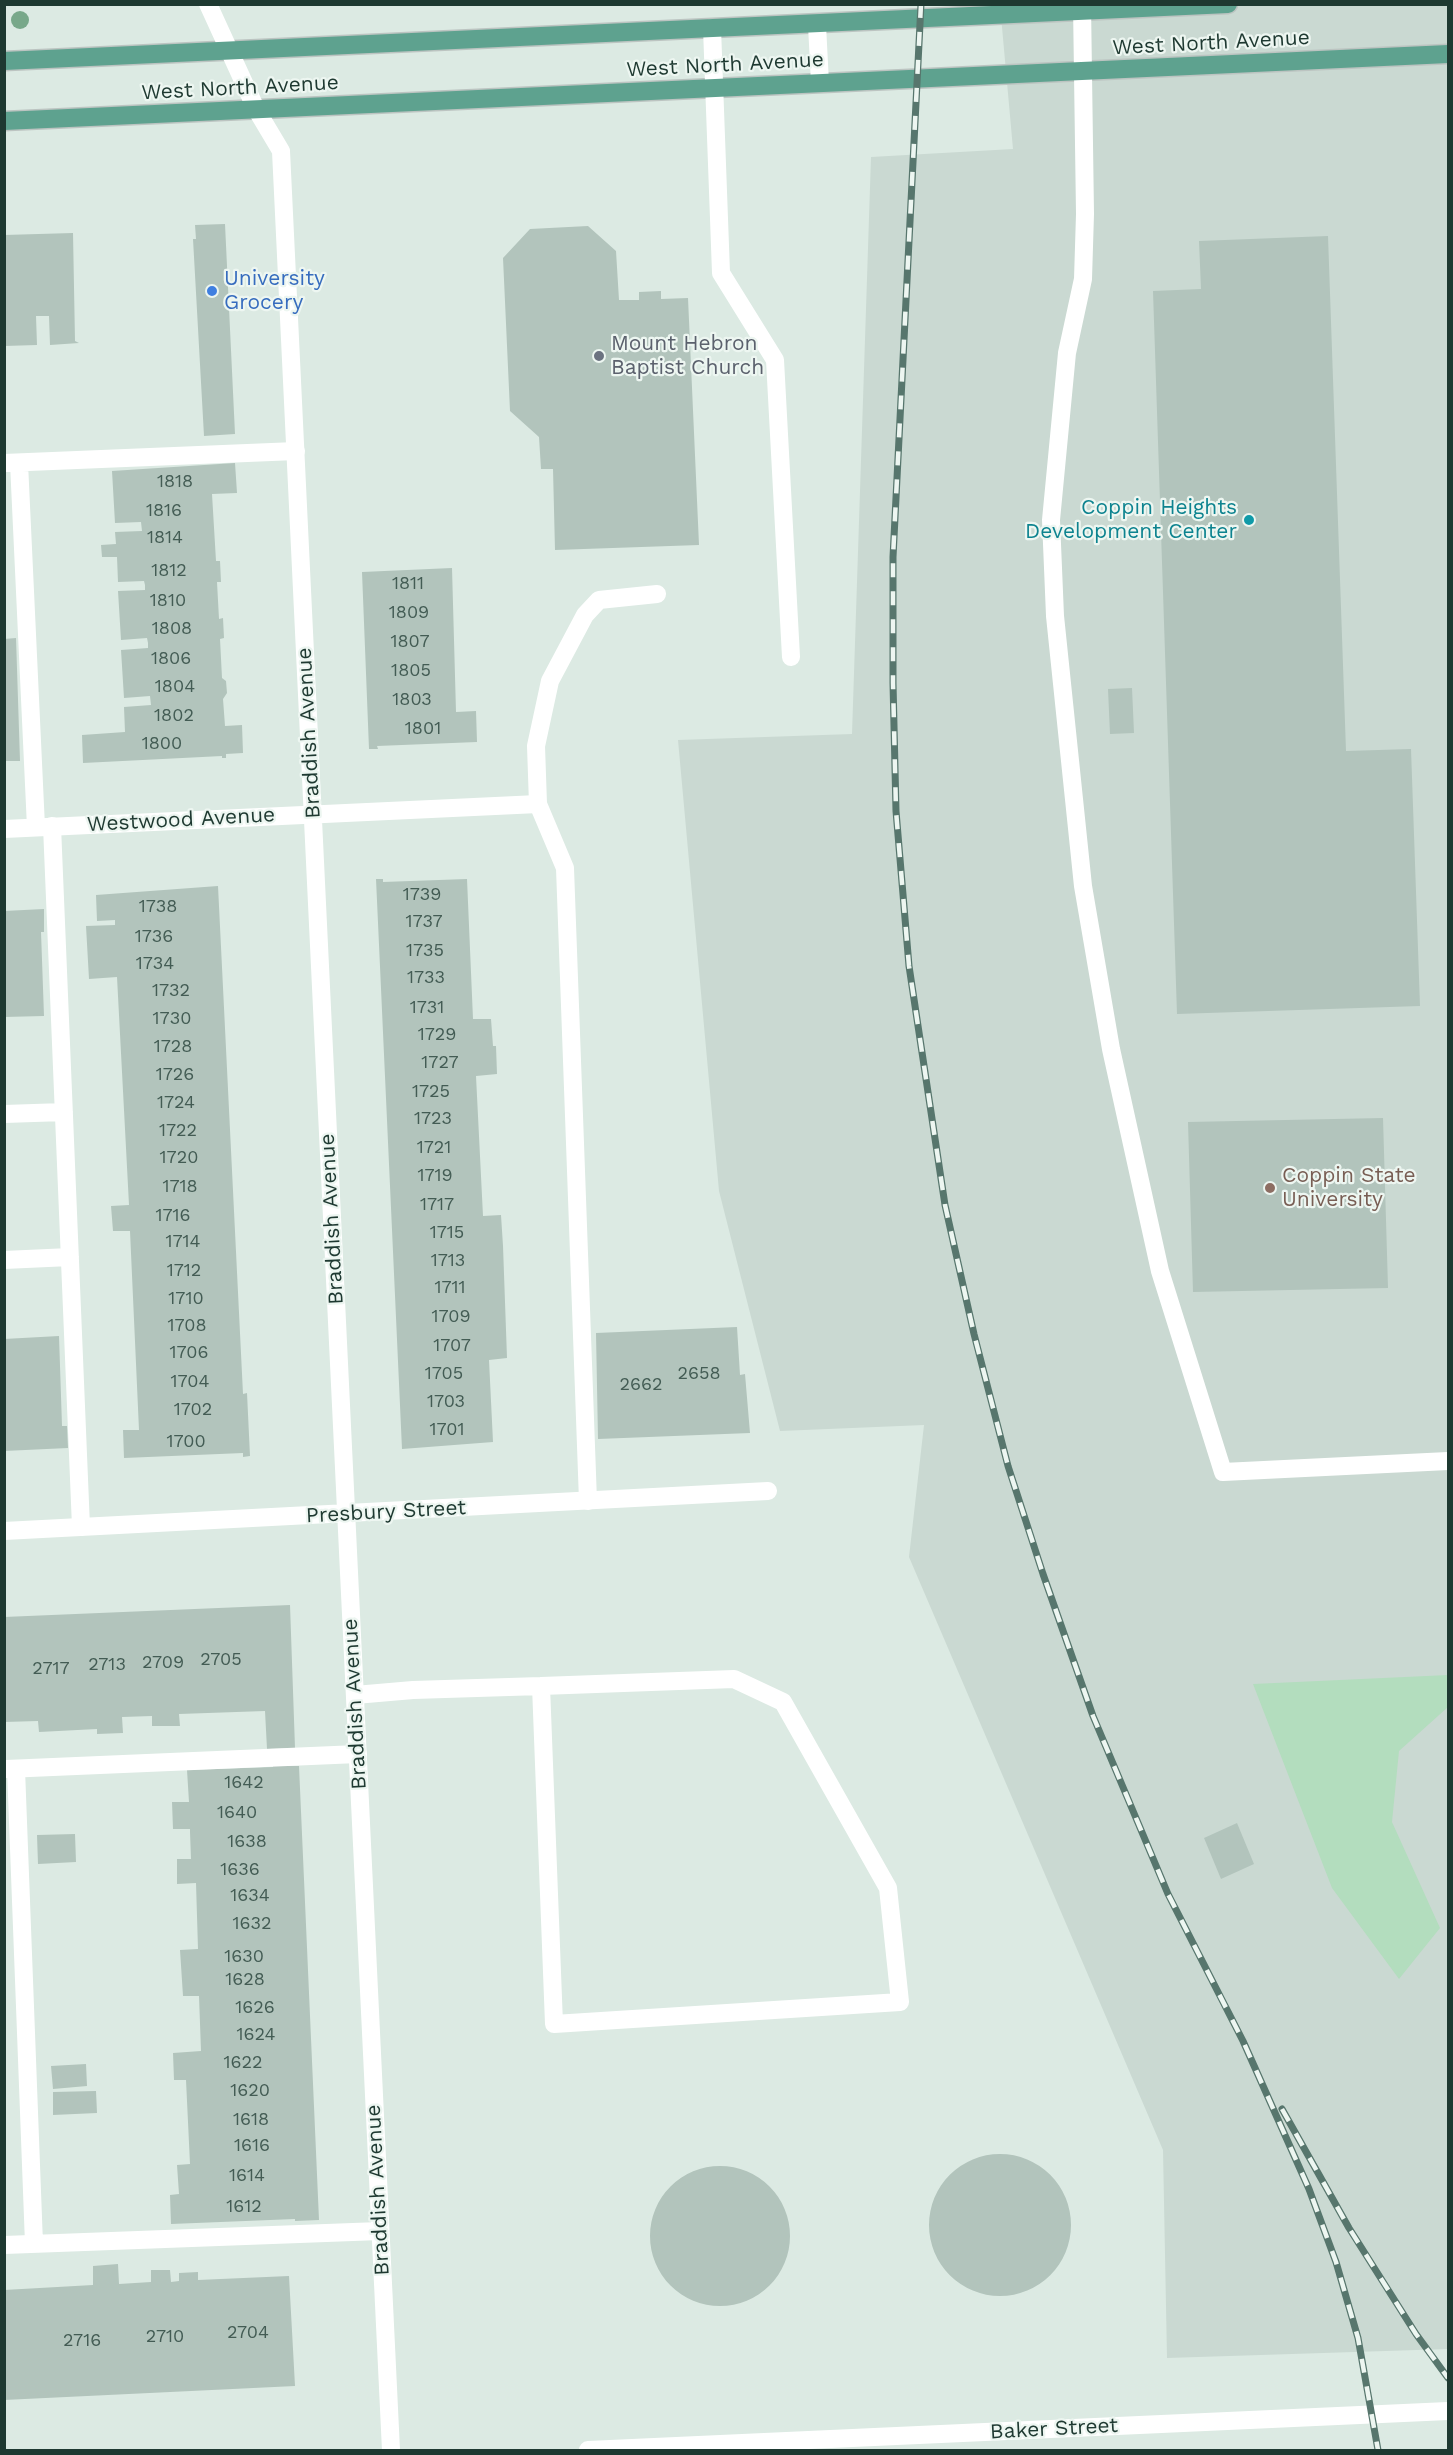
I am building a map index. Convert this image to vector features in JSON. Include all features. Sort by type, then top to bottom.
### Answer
[{"type":"main road","name":"West North Avenue","points":[[4,61],[817,25],[1081,8],[1228,4]]},
{"type":"main road","name":"West North Avenue","points":[[4,121],[1449,54]]},
{"type":"street","name":"Braddish Avenue","points":[[208,4],[256,110],[281,151],[391,2451]]},
{"type":"street","points":[[1081,8],[1085,214],[1083,279],[1067,353],[1051,520],[1055,616],[1083,886],[1111,1049],[1160,1271],[1224,1472],[1449,1461]]},
{"type":"street","points":[[817,25],[820,83]]},
{"type":"street","points":[[712,28],[722,273],[775,360],[791,657]]},
{"type":"street","points":[[81,1527],[64,1112],[44,827],[12,463],[296,451]]},
{"type":"street","points":[[588,1501],[565,868],[538,804],[536,746],[550,681],[585,615],[599,600],[657,594]]},
{"type":"street","name":"Westwood Avenue","points":[[4,829],[538,804]]},
{"type":"street","points":[[4,1114],[64,1112]]},
{"type":"street","points":[[4,1260],[70,1257]]},
{"type":"street","name":"Presbury Street","points":[[4,1531],[346,1515],[768,1491]]},
{"type":"street","points":[[355,1695],[540,1686],[734,1679],[783,1702],[888,1888],[900,2002],[554,2024],[540,1686]]},
{"type":"street","points":[[34,2244],[10,1769],[358,1754]]},
{"type":"street","points":[[4,2245],[380,2231]]},
{"type":"street","name":"Baker Street","points":[[588,2451],[1449,2411]]},
{"type":"shaded area","points":[[1000,5],[1448,5],[1448,2349],[1167,2358],[1163,2150],[909,1557],[924,1425],[780,1431],[719,1191],[678,740],[852,734],[871,157],[1013,149]]},
{"type":"green space","points":[[1448,1675],[1448,1707],[1399,1751],[1392,1822],[1440,1928],[1399,1979],[1332,1888],[1253,1684]]},
{"type":"building","name":"University Grocery","points":[[225,224],[235,434],[204,436],[193,239],[196,239],[195,225]]},
{"type":"building","name":"Mount Hebron Baptist Church","points":[[588,226],[616,251],[619,300],[639,300],[639,292],[661,291],[661,299],[688,298],[699,545],[555,550],[553,469],[541,469],[539,437],[510,411],[503,258],[530,229]]},
{"type":"building","points":[[73,233],[75,341],[79,343],[50,345],[49,316],[36,316],[37,345],[4,346],[4,235]]},
{"type":"building","name":"Coppin Heights Development Center","points":[[1328,236],[1346,751],[1411,749],[1420,1006],[1177,1014],[1153,291],[1201,289],[1199,241]]},
{"type":"building","points":[[235,463],[237,493],[212,494],[216,561],[220,561],[221,582],[217,582],[219,619],[223,618],[224,638],[220,639],[222,678],[226,681],[227,693],[223,699],[225,726],[242,725],[243,753],[226,754],[226,758],[222,756],[83,763],[82,735],[125,732],[124,707],[151,705],[150,696],[124,698],[121,650],[148,648],[148,643],[147,638],[121,640],[118,591],[145,590],[145,585],[144,581],[118,582],[117,557],[102,557],[101,545],[116,544],[115,532],[142,531],[141,522],[115,523],[112,471]]},
{"type":"building","points":[[452,568],[456,712],[476,711],[477,742],[377,746],[378,749],[369,749],[362,572]]},
{"type":"building","points":[[16,638],[20,761],[4,761],[4,639]]},
{"type":"building","points":[[1132,688],[1134,733],[1110,734],[1108,689]]},
{"type":"building","points":[[376,879],[383,879],[383,882],[467,879],[473,1019],[491,1019],[493,1046],[496,1046],[497,1074],[476,1076],[483,1216],[501,1215],[503,1246],[507,1358],[489,1360],[493,1442],[402,1449]]},
{"type":"building","points":[[218,886],[243,1394],[247,1393],[250,1456],[243,1457],[243,1453],[124,1458],[123,1430],[139,1430],[130,1231],[113,1231],[111,1206],[129,1205],[117,977],[89,979],[86,926],[115,925],[115,920],[97,921],[96,895]]},
{"type":"building","points":[[44,909],[44,932],[41,932],[44,1016],[4,1017],[4,911]]},
{"type":"building","points":[[1383,1118],[1388,1288],[1193,1292],[1188,1122]]},
{"type":"building","points":[[737,1327],[740,1375],[745,1374],[750,1433],[598,1439],[596,1333]]},
{"type":"building","points":[[59,1336],[62,1426],[67,1426],[68,1448],[4,1451],[4,1339]]},
{"type":"building","points":[[290,1605],[295,1748],[267,1749],[265,1711],[179,1714],[180,1726],[152,1726],[152,1716],[122,1717],[123,1733],[97,1734],[97,1729],[39,1732],[38,1721],[4,1722],[4,1617]]},
{"type":"building","points":[[273,1763],[282,1763],[282,1766],[299,1766],[319,2220],[171,2224],[170,2195],[179,2194],[177,2165],[190,2164],[186,2080],[174,2080],[173,2053],[201,2051],[199,1996],[183,1996],[180,1950],[198,1949],[196,1883],[177,1884],[177,1859],[191,1859],[190,1829],[173,1829],[172,1802],[189,1802],[187,1770],[273,1767]]},
{"type":"building","points":[[1237,1823],[1254,1864],[1221,1879],[1204,1838]]},
{"type":"building","points":[[75,1834],[76,1862],[38,1864],[37,1835]]},
{"type":"building","points":[[86,2064],[87,2086],[53,2089],[51,2066]]},
{"type":"building","points":[[96,2091],[97,2113],[53,2115],[53,2092]]},
{"type":"building","points":[[1000,2154],[1027,2160],[1050,2175],[1065,2198],[1071,2225],[1065,2252],[1050,2275],[1027,2290],[1000,2296],[973,2290],[950,2275],[935,2252],[929,2225],[935,2198],[950,2175],[973,2160]]},
{"type":"building","points":[[720,2166],[747,2171],[770,2186],[785,2209],[790,2236],[785,2263],[770,2286],[747,2301],[720,2306],[693,2301],[670,2286],[655,2263],[650,2236],[655,2209],[670,2186],[693,2171]]},
{"type":"building","points":[[118,2264],[119,2284],[151,2282],[151,2270],[170,2270],[171,2282],[179,2281],[179,2273],[198,2272],[198,2280],[289,2276],[295,2386],[4,2400],[4,2290],[93,2285],[93,2266]]},
{"type":"railway","points":[[921,4],[893,557],[893,683],[896,811],[909,966],[945,1205],[974,1334],[1008,1466],[1043,1574],[1093,1716],[1168,1894],[1243,2041],[1309,2189],[1336,2262],[1358,2338],[1378,2450]]},
{"type":"railway","points":[[1282,2109],[1349,2228],[1416,2334],[1448,2378]]},
{"type":"place","name":"University Grocery","points":[[212,291]]},
{"type":"place","name":"Mount Hebron Baptist Church","points":[[599,356]]},
{"type":"place","name":"Coppin Heights Development Center","points":[[1249,520]]},
{"type":"place","name":"Coppin State University","points":[[1270,1188]]}]
